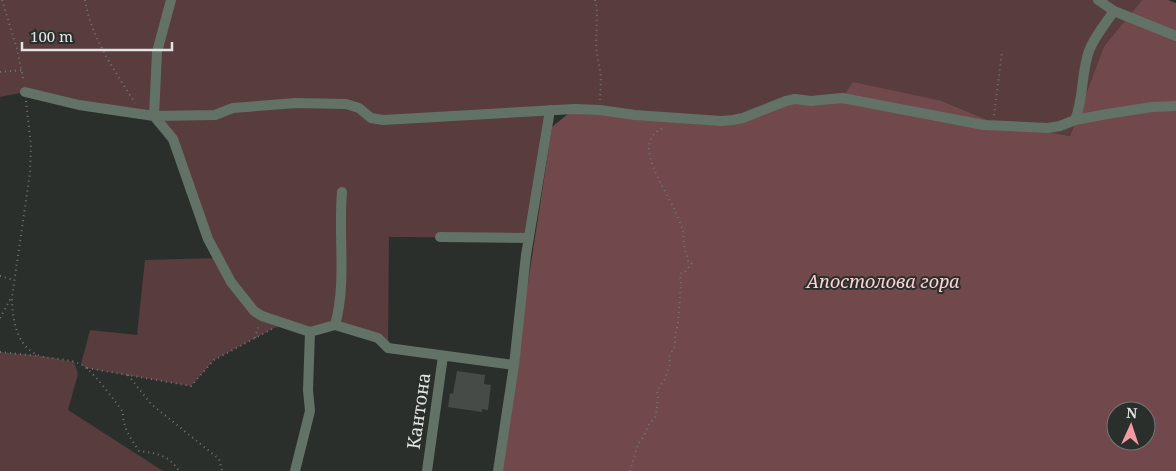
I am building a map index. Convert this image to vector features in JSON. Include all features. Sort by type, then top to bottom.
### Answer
[{"type":"street","points":[[148,115],[157,52],[171,0]]},
{"type":"street","points":[[1098,0],[1114,11],[1176,36]]},
{"type":"street","points":[[1075,120],[1079,109],[1090,49],[1114,11]]},
{"type":"street","points":[[25,92],[79,105],[148,115],[215,114],[233,108],[332,102],[359,108],[371,118],[383,120],[550,110],[600,110],[678,118],[733,120],[786,101],[842,98],[984,125],[1048,128],[1075,120],[1152,107],[1176,106]]},
{"type":"street","points":[[498,471],[514,365],[529,238],[550,110]]},
{"type":"street","points":[[148,115],[173,139],[215,254],[248,306],[262,316],[310,332],[335,325],[378,338],[388,348],[514,365]]},
{"type":"street","points":[[335,325],[340,308],[341,289],[342,246],[340,228],[342,192]]},
{"type":"street","points":[[440,237],[529,238]]},
{"type":"street","points":[[295,471],[310,411],[308,390],[310,332]]},
{"type":"street","name":"Кантона","points":[[426,471],[443,356]]},
{"type":"path","points":[[2,0],[22,70],[31,145],[30,173],[14,280],[12,316],[26,347],[41,356]]},
{"type":"path","points":[[85,0],[86,9],[99,43],[148,115]]},
{"type":"path","points":[[595,0],[597,8],[596,48],[601,77],[600,110]]},
{"type":"path","points":[[984,125],[993,119],[1002,52]]},
{"type":"path","points":[[0,72],[22,70]]},
{"type":"path","points":[[630,471],[631,461],[638,444],[656,416],[657,391],[665,379],[670,364],[669,356],[675,346],[681,283],[680,274],[685,272],[692,263],[688,261],[682,227],[654,169],[649,152],[649,141],[655,132],[678,118]]},
{"type":"path","points":[[0,276],[14,280]]},
{"type":"path","points":[[0,318],[12,297]]},
{"type":"path","points":[[255,338],[262,316]]},
{"type":"path","points":[[0,352],[41,356],[74,362],[86,368],[191,386],[214,360],[274,328]]},
{"type":"path","points":[[86,368],[123,412],[122,420],[130,438],[139,451],[159,453],[174,463],[178,471]]},
{"type":"path","points":[[128,374],[151,404],[219,459],[222,471]]},
{"type":"shaded area","points":[[0,0],[1142,0],[1104,46],[1070,136],[990,121],[942,101],[842,98],[743,118],[551,110],[529,238],[389,237],[388,348],[335,325],[310,332],[291,324],[274,328],[214,360],[191,386],[86,368],[81,364],[90,330],[137,335],[145,260],[217,258],[173,139],[153,116],[25,92],[0,97]]},
{"type":"shaded area","points":[[0,352],[41,356],[74,362],[78,374],[68,410],[163,471],[0,471]]},
{"type":"green space","name":"Апостолова гора","points":[[1142,0],[1168,0],[1176,3],[1176,471],[499,471],[552,127],[574,109],[721,121],[772,105],[842,98],[853,82],[942,101],[990,121],[1070,136],[1104,46]]},
{"type":"building","points":[[457,371],[485,375],[484,384],[491,385],[488,410],[482,409],[482,412],[448,407],[450,393],[453,394]]}]
